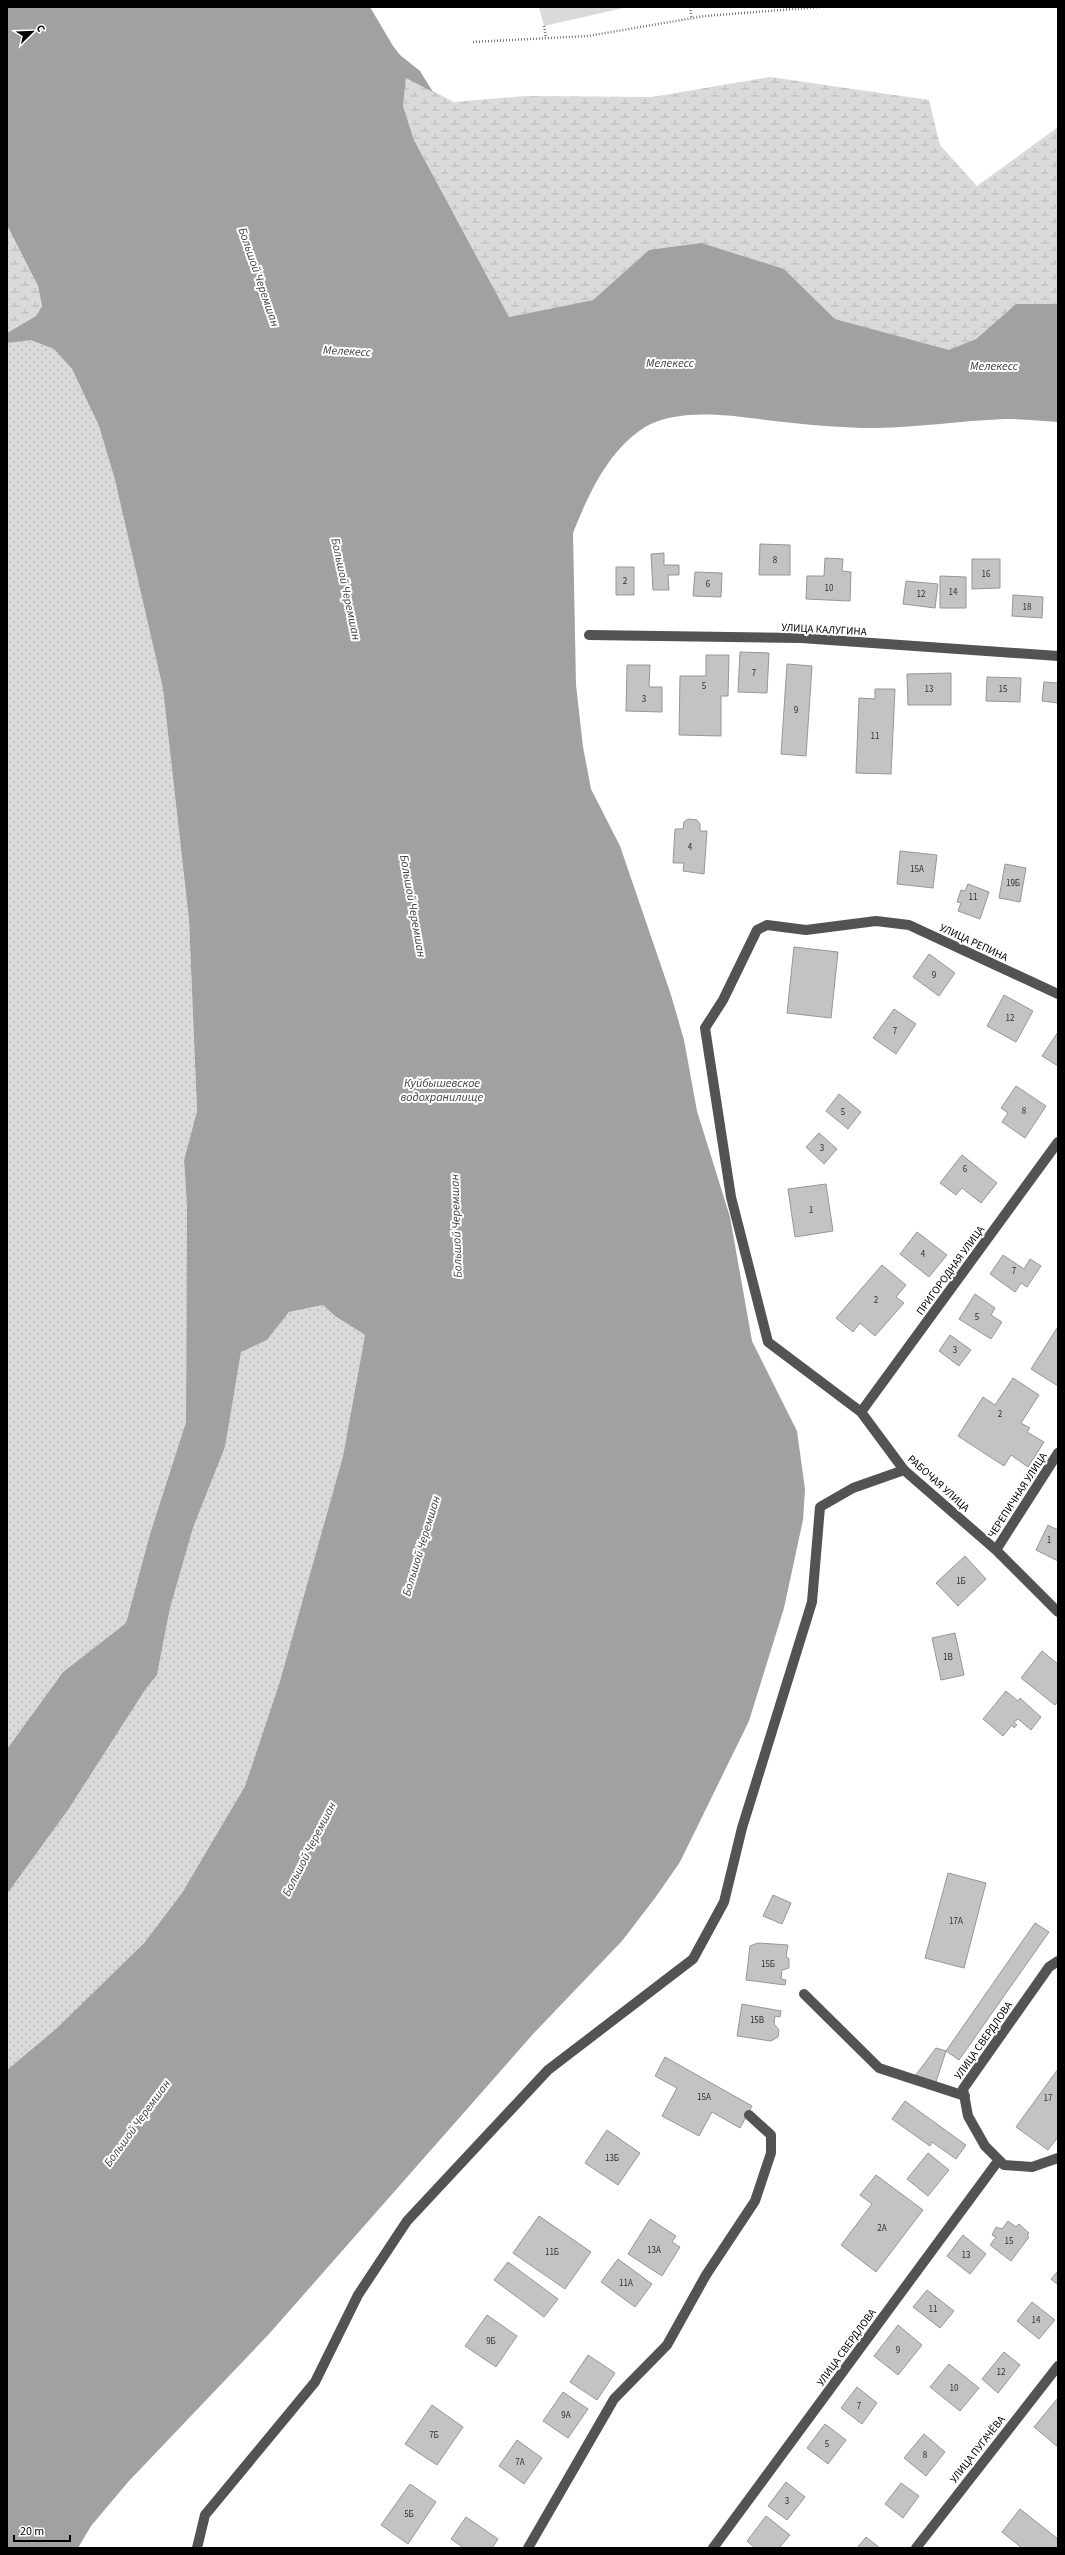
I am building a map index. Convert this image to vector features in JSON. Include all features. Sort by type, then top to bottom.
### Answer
[{"type":"street","name":"УЛИЦА КАЛУГИНА","points":[[588,635],[801,638],[1058,656]]},
{"type":"street","name":"УЛИЦА РЕПИНА","points":[[768,1342],[731,1197],[704,1028],[723,1000],[756,930],[767,925],[806,930],[876,921],[909,925],[1058,994]]},
{"type":"street","name":"ПРИГОРОДНАЯ УЛИЦА","points":[[861,1412],[1058,1142]]},
{"type":"street","name":"РАБОЧАЯ УЛИЦА","points":[[768,1342],[861,1412],[904,1470],[996,1550],[1058,1612]]},
{"type":"street","name":"ЧЕРЕПИЧНАЯ УЛИЦА","points":[[996,1550],[1058,1453]]},
{"type":"street","points":[[197,2548],[205,2515],[315,2382],[358,2295],[407,2221],[548,2070],[693,1959],[724,1902],[742,1828],[812,1602],[820,1507],[853,1488],[904,1470]]},
{"type":"street","name":"УЛИЦА СВЕРДЛОВА","points":[[713,2548],[998,2161],[985,2146],[968,2116],[963,2089],[1048,1967],[1058,1961]]},
{"type":"street","points":[[804,1994],[879,2068],[965,2096]]},
{"type":"street","points":[[528,2548],[614,2398],[667,2345],[706,2275],[755,2201],[771,2153],[772,2135],[749,2115]]},
{"type":"street","points":[[998,2161],[1004,2165],[1032,2167],[1058,2158]]},
{"type":"street","name":"УЛИЦА ПУГАЧЁВА","points":[[916,2548],[1058,2366]]},
{"type":"path","points":[[690,7],[692,19]]},
{"type":"path","points":[[473,42],[588,36],[692,19],[820,7]]},
{"type":"path","points":[[544,26],[546,38]]},
{"type":"green space","points":[[539,7],[628,7],[544,26]]},
{"type":"green space","points":[[406,77],[454,102],[526,96],[652,97],[770,77],[929,100],[940,145],[977,186],[1058,127],[1058,304],[1016,304],[976,339],[949,351],[835,319],[784,269],[649,250],[593,300],[509,317],[414,140],[403,106]]},
{"type":"green space","points":[[7,225],[38,286],[42,306],[36,316],[7,333]]},
{"type":"green space","points":[[31,339],[54,349],[72,369],[99,426],[115,480],[163,689],[189,920],[197,1111],[184,1160],[187,1208],[186,1422],[150,1534],[126,1623],[63,1672],[7,1749],[7,343]]},
{"type":"green space","points":[[323,1305],[335,1316],[365,1335],[343,1456],[280,1681],[245,1786],[182,1893],[144,1943],[57,2028],[7,2070],[7,1894],[68,1810],[145,1690],[157,1675],[170,1608],[193,1528],[225,1447],[241,1351],[267,1340],[289,1312]]},
{"type":"water","name":"Куйбышевское водохранилище","points":[[7,7],[370,7],[393,46],[400,55],[420,71],[433,92],[406,78],[403,106],[414,140],[509,317],[593,300],[649,250],[701,243],[784,269],[835,319],[949,350],[976,339],[1016,304],[1058,304],[1058,422],[1004,419],[860,428],[711,415],[669,418],[645,427],[620,448],[601,474],[579,518],[573,533],[576,685],[583,747],[591,789],[620,846],[671,995],[684,1040],[697,1111],[730,1217],[752,1341],[797,1431],[805,1489],[803,1520],[784,1608],[749,1721],[680,1862],[655,1898],[622,1941],[534,2033],[269,2334],[128,2482],[91,2526],[78,2548],[7,2548],[7,2070],[57,2028],[144,1943],[182,1893],[245,1786],[280,1681],[343,1456],[365,1335],[335,1316],[323,1305],[289,1312],[267,1340],[241,1352],[225,1447],[193,1528],[170,1608],[157,1675],[145,1690],[68,1810],[7,1894],[7,1749],[63,1672],[126,1623],[150,1534],[186,1422],[187,1208],[184,1160],[197,1111],[189,920],[163,689],[115,480],[99,426],[72,369],[54,349],[31,340],[7,343],[7,333],[36,316],[42,306],[38,286],[7,225]]},
{"type":"building","points":[[760,544],[790,545],[790,575],[759,575]]},
{"type":"building","points":[[664,553],[664,565],[679,565],[679,575],[668,575],[669,590],[653,590],[651,554]]},
{"type":"building","points":[[825,558],[843,559],[842,571],[851,572],[850,601],[806,599],[807,576],[824,576]]},
{"type":"building","points":[[972,559],[1000,559],[1000,588],[972,589]]},
{"type":"building","points":[[616,567],[634,567],[634,595],[616,595]]},
{"type":"building","points":[[695,572],[722,573],[721,597],[693,596]]},
{"type":"building","points":[[940,576],[966,577],[966,608],[940,608]]},
{"type":"building","points":[[906,581],[938,584],[935,608],[903,604]]},
{"type":"building","points":[[1013,595],[1043,597],[1042,618],[1012,616]]},
{"type":"building","points":[[740,652],[769,653],[767,693],[738,692]]},
{"type":"building","points":[[706,655],[729,655],[728,696],[721,696],[721,736],[679,735],[680,676],[706,676]]},
{"type":"building","points":[[787,664],[812,666],[806,756],[781,754]]},
{"type":"building","points":[[627,665],[650,665],[649,687],[662,687],[662,712],[626,711]]},
{"type":"building","points":[[951,673],[951,705],[908,705],[907,674]]},
{"type":"building","points":[[987,677],[1021,678],[1020,702],[986,701]]},
{"type":"building","points":[[1044,682],[1058,683],[1058,703],[1042,701]]},
{"type":"building","points":[[875,689],[895,689],[891,774],[856,773],[859,698],[875,699]]},
{"type":"building","points":[[688,819],[697,820],[700,824],[700,831],[707,831],[704,874],[683,871],[684,863],[673,863],[675,829],[683,829],[684,822]]},
{"type":"building","points":[[900,851],[937,855],[933,888],[897,884]]},
{"type":"building","points":[[1005,864],[1026,868],[1020,902],[999,898]]},
{"type":"building","points":[[968,884],[989,892],[980,919],[958,911],[961,903],[957,902],[961,890],[965,891]]},
{"type":"building","points":[[794,947],[838,952],[831,1018],[787,1013]]},
{"type":"building","points":[[929,954],[955,973],[939,996],[913,977]]},
{"type":"building","points":[[1004,995],[1033,1011],[1016,1042],[987,1026]]},
{"type":"building","points":[[894,1009],[916,1024],[896,1054],[873,1038]]},
{"type":"building","points":[[1058,1032],[1058,1066],[1042,1056]]},
{"type":"building","points":[[1016,1086],[1046,1106],[1025,1138],[1002,1122],[1008,1113],[1001,1108]]},
{"type":"building","points":[[839,1094],[861,1112],[848,1129],[826,1111]]},
{"type":"building","points":[[819,1133],[837,1149],[824,1164],[806,1147]]},
{"type":"building","points":[[962,1155],[997,1183],[981,1203],[962,1188],[956,1195],[940,1183]]},
{"type":"building","points":[[826,1184],[833,1231],[795,1237],[788,1189]]},
{"type":"building","points":[[917,1232],[947,1255],[929,1277],[900,1254]]},
{"type":"building","points":[[1003,1255],[1024,1269],[1030,1259],[1041,1266],[1027,1287],[1021,1283],[1015,1292],[990,1274]]},
{"type":"building","points":[[882,1265],[906,1285],[896,1297],[904,1303],[875,1336],[860,1323],[853,1332],[836,1318]]},
{"type":"building","points":[[975,1294],[995,1308],[991,1315],[1002,1322],[991,1339],[959,1319]]},
{"type":"building","points":[[1057,1328],[1058,1329],[1058,1386],[1031,1369]]},
{"type":"building","points":[[950,1335],[971,1350],[959,1366],[939,1351]]},
{"type":"building","points":[[1013,1378],[1039,1395],[1021,1423],[1030,1428],[1027,1432],[1044,1442],[1028,1467],[1011,1455],[1004,1466],[958,1436],[983,1397],[995,1405]]},
{"type":"building","points":[[1048,1525],[1058,1530],[1058,1561],[1036,1550]]},
{"type":"building","points":[[965,1556],[986,1579],[958,1606],[936,1583]]},
{"type":"building","points":[[955,1633],[964,1675],[941,1680],[932,1638]]},
{"type":"building","points":[[1042,1651],[1058,1664],[1058,1701],[1055,1705],[1021,1678]]},
{"type":"building","points":[[1006,1691],[1018,1701],[1020,1698],[1041,1717],[1031,1730],[1018,1719],[1014,1722],[1017,1725],[1014,1728],[1012,1725],[1003,1736],[983,1719]]},
{"type":"building","points":[[948,1873],[986,1883],[964,1968],[925,1958]]},
{"type":"building","points":[[773,1895],[791,1903],[782,1924],[763,1916]]},
{"type":"building","points":[[1035,1923],[1049,1932],[959,2060],[946,2051]]},
{"type":"building","points":[[758,1943],[788,1945],[786,1956],[789,1959],[789,1968],[782,1970],[781,1979],[786,1980],[785,1985],[746,1980],[750,1946]]},
{"type":"building","points":[[742,2004],[781,2011],[780,2017],[775,2016],[774,2024],[779,2030],[778,2037],[771,2041],[737,2036]]},
{"type":"building","points":[[936,2048],[946,2051],[936,2082],[915,2076]]},
{"type":"building","points":[[665,2057],[752,2106],[740,2128],[712,2112],[699,2136],[662,2116],[677,2088],[655,2076]]},
{"type":"building","points":[[1058,2069],[1058,2137],[1048,2150],[1016,2127]]},
{"type":"building","points":[[905,2101],[966,2145],[956,2159],[932,2142],[930,2146],[892,2119]]},
{"type":"building","points":[[607,2130],[640,2153],[618,2185],[585,2163]]},
{"type":"building","points":[[928,2153],[949,2170],[928,2196],[907,2179]]},
{"type":"building","points":[[876,2175],[923,2210],[876,2272],[841,2245],[872,2204],[860,2195]]},
{"type":"building","points":[[539,2216],[591,2252],[565,2289],[513,2253]]},
{"type":"building","points":[[650,2219],[676,2236],[672,2242],[680,2247],[662,2276],[628,2254]]},
{"type":"building","points":[[1008,2221],[1016,2227],[1019,2224],[1029,2233],[1027,2236],[1029,2237],[1011,2261],[990,2245],[996,2237],[992,2235],[996,2227],[1002,2229]]},
{"type":"building","points":[[963,2235],[986,2254],[970,2274],[947,2256]]},
{"type":"building","points":[[618,2259],[652,2284],[635,2307],[601,2282]]},
{"type":"building","points":[[508,2262],[558,2299],[544,2317],[494,2280]]},
{"type":"building","points":[[1058,2271],[1058,2285],[1051,2279]]},
{"type":"building","points":[[927,2290],[954,2311],[940,2328],[913,2307]]},
{"type":"building","points":[[1032,2302],[1055,2320],[1039,2339],[1017,2321]]},
{"type":"building","points":[[487,2315],[517,2336],[496,2367],[465,2346]]},
{"type":"building","points":[[898,2325],[922,2345],[898,2375],[874,2356]]},
{"type":"building","points":[[1004,2352],[1020,2365],[998,2393],[982,2379]]},
{"type":"building","points":[[588,2355],[615,2373],[597,2400],[570,2382]]},
{"type":"building","points":[[949,2364],[979,2388],[960,2411],[930,2387]]},
{"type":"building","points":[[857,2387],[877,2403],[862,2424],[841,2408]]},
{"type":"building","points":[[563,2392],[588,2409],[568,2438],[543,2421]]},
{"type":"building","points":[[1058,2398],[1058,2447],[1034,2427]]},
{"type":"building","points":[[432,2405],[463,2427],[437,2465],[405,2444]]},
{"type":"building","points":[[825,2424],[846,2440],[828,2464],[807,2448]]},
{"type":"building","points":[[924,2434],[945,2452],[926,2476],[904,2458]]},
{"type":"building","points":[[517,2440],[542,2458],[524,2484],[499,2466]]},
{"type":"building","points":[[786,2482],[805,2497],[787,2520],[768,2506]]},
{"type":"building","points":[[901,2483],[919,2496],[903,2518],[885,2504]]},
{"type":"building","points":[[410,2484],[436,2502],[408,2544],[381,2525]]},
{"type":"building","points":[[1020,2509],[1058,2539],[1058,2548],[1022,2548],[1002,2532]]},
{"type":"building","points":[[766,2516],[790,2535],[779,2548],[755,2548],[747,2541]]},
{"type":"building","points":[[466,2517],[498,2539],[492,2548],[464,2548],[451,2539]]},
{"type":"building","points":[[866,2537],[880,2548],[857,2548]]},
{"type":"water label","name":"Большой Черемшан","points":[[259,277]]},
{"type":"water label","name":"Мелекесс","points":[[347,351]]},
{"type":"water label","name":"Мелекесс","points":[[670,363]]},
{"type":"water label","name":"Мелекесс","points":[[994,366]]},
{"type":"water label","name":"Большой Черемшан","points":[[346,589]]},
{"type":"water label","name":"Большой Черемшан","points":[[413,906]]},
{"type":"water label","name":"Большой Черемшан","points":[[456,1226]]},
{"type":"water label","name":"Большой Черемшан","points":[[421,1546]]},
{"type":"water label","name":"Большой Черемшан","points":[[309,1849]]},
{"type":"water label","name":"Большой Черемшан","points":[[137,2123]]}]
